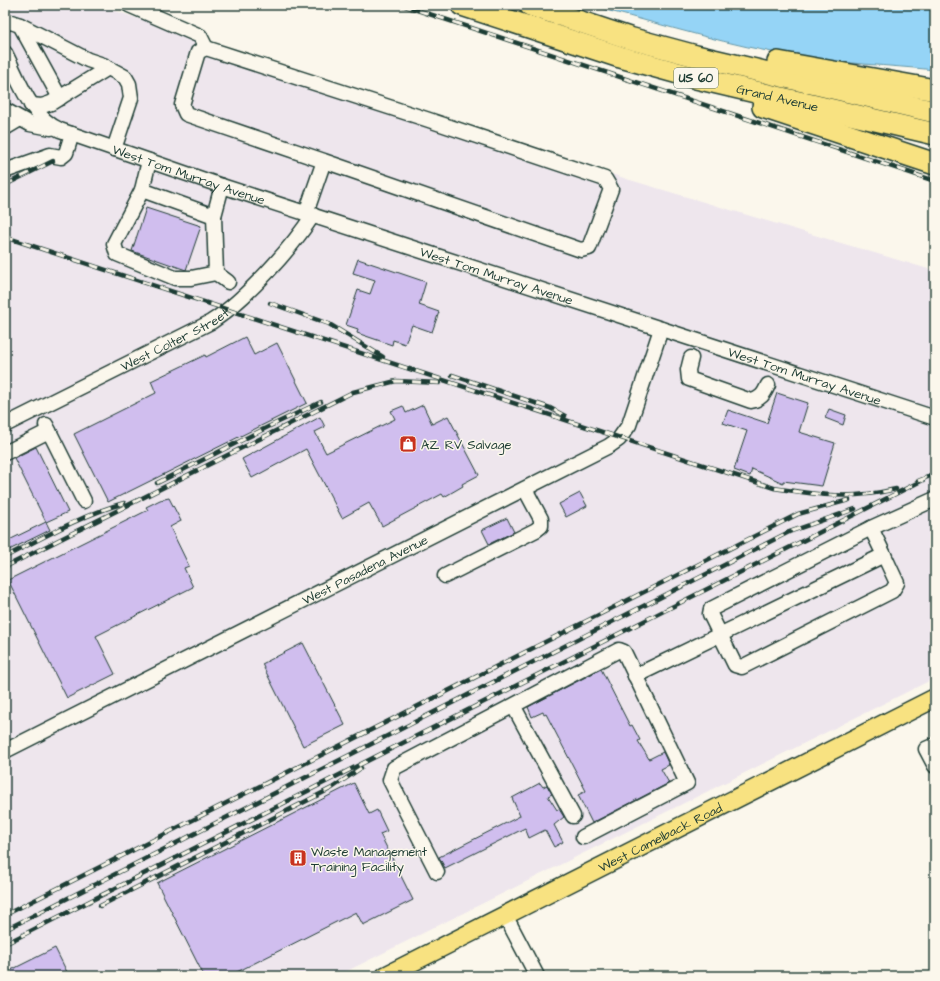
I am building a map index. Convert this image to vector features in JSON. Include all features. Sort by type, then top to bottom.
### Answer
[{"type":"highway","name":"Grand Avenue","points":[[462,5],[607,53],[696,78],[935,134]]},
{"type":"highway","name":"Grand Avenue","points":[[530,5],[630,38],[696,56],[935,112]]},
{"type":"highway","points":[[696,56],[740,55],[935,90]]},
{"type":"highway","points":[[696,78],[732,97],[935,164]]},
{"type":"main road","name":"West Camelback Road","points":[[385,976],[935,698]]},
{"type":"street","points":[[129,5],[200,36],[206,48]]},
{"type":"street","points":[[5,23],[12,22],[20,25],[88,60],[103,64],[125,77],[131,90],[128,109],[114,149]]},
{"type":"street","points":[[20,25],[60,98]]},
{"type":"street","points":[[206,48],[426,119],[605,179],[611,189],[589,248],[581,250],[324,161],[186,114],[182,105],[198,52],[206,48]]},
{"type":"street","points":[[5,52],[31,105],[42,120],[66,132]]},
{"type":"street","points":[[31,105],[42,106],[60,98],[108,68]]},
{"type":"street","points":[[5,110],[30,124],[66,132]]},
{"type":"street","points":[[5,128],[20,119]]},
{"type":"street","points":[[5,171],[50,155],[61,157],[66,154],[66,132]]},
{"type":"street","name":"West Tom Murray Avenue","points":[[66,132],[222,186],[935,418]]},
{"type":"street","points":[[149,161],[142,190],[114,244],[117,254],[175,278],[191,278],[216,273],[228,282]]},
{"type":"street","name":"West Colter Street","points":[[5,425],[211,322],[229,311],[272,266],[305,228],[324,161]]},
{"type":"street","points":[[216,273],[214,216],[222,186]]},
{"type":"street","points":[[142,190],[214,216]]},
{"type":"street","name":"West Pasadena Avenue","points":[[5,751],[600,451],[619,439],[629,425],[661,329]]},
{"type":"street","points":[[691,358],[688,370],[690,379],[751,402],[758,399],[768,385]]},
{"type":"street","points":[[5,453],[48,428],[84,501]]},
{"type":"street","points":[[445,576],[536,530],[541,526],[541,519],[525,489]]},
{"type":"street","points":[[871,528],[897,583],[892,591],[742,667],[736,665],[710,614],[710,609],[871,528],[935,499]]},
{"type":"street","points":[[635,676],[884,555]]},
{"type":"street","points":[[437,872],[390,780],[394,768],[619,650],[624,652],[687,783],[584,836]]},
{"type":"street","points":[[514,706],[573,816]]},
{"type":"street","points":[[935,745],[926,749],[935,766]]},
{"type":"street","points":[[505,915],[537,976]]},
{"type":"shaded area","points":[[5,5],[97,5],[630,180],[935,271],[935,678],[337,976],[5,976]]},
{"type":"water","points":[[598,5],[935,5],[935,70],[830,61],[771,52],[606,10]]},
{"type":"building","points":[[146,208],[201,226],[186,270],[132,251]]},
{"type":"building","points":[[358,259],[426,282],[419,305],[439,312],[432,332],[412,325],[405,344],[393,340],[392,345],[357,333],[358,329],[346,325],[358,290],[370,294],[375,280],[353,273]]},
{"type":"building","points":[[245,337],[254,355],[277,343],[307,403],[108,502],[74,434],[156,393],[151,381],[205,355],[206,357]]},
{"type":"building","points":[[777,393],[808,403],[799,432],[835,443],[822,486],[783,481],[783,483],[752,469],[750,476],[734,470],[747,431],[723,423],[728,410],[767,423]]},
{"type":"building","points":[[423,405],[432,424],[448,416],[479,475],[462,484],[463,486],[444,497],[442,494],[382,526],[369,503],[342,518],[306,449],[252,478],[242,459],[320,417],[325,427],[315,432],[326,453],[395,419],[391,411],[403,406],[406,413]]},
{"type":"building","points":[[829,409],[846,415],[843,425],[825,418]]},
{"type":"building","points":[[36,447],[68,512],[46,522],[14,458]]},
{"type":"building","points":[[580,493],[587,506],[566,517],[559,504]]},
{"type":"building","points":[[169,498],[181,521],[170,527],[189,566],[184,568],[193,587],[96,636],[115,674],[67,698],[8,580],[148,510],[146,507],[160,500]]},
{"type":"building","points":[[507,518],[514,532],[489,544],[482,530]]},
{"type":"building","points":[[46,522],[50,530],[5,552],[5,542]]},
{"type":"building","points":[[303,643],[345,725],[303,746],[262,664]]},
{"type":"building","points":[[601,669],[630,726],[632,725],[640,740],[638,741],[649,759],[663,752],[669,765],[661,769],[669,783],[592,823],[578,795],[586,791],[546,714],[544,715],[543,712],[532,717],[528,707]]},
{"type":"building","name":"Waste Management Training Facility","points":[[354,783],[369,814],[377,810],[387,831],[380,834],[413,900],[363,925],[356,912],[229,976],[204,976],[157,883]]},
{"type":"building","points":[[540,783],[543,787],[547,785],[552,794],[548,796],[557,810],[559,809],[564,817],[554,825],[563,842],[554,847],[545,830],[529,838],[525,828],[445,868],[439,857],[520,816],[512,798]]},
{"type":"building","points":[[55,948],[69,976],[5,976],[5,973]]},
{"type":"railway","points":[[402,5],[935,181]]},
{"type":"railway","points":[[5,185],[53,161]]},
{"type":"railway","points":[[5,237],[774,488],[806,493],[835,495],[864,494],[896,489]]},
{"type":"railway","points":[[270,303],[329,324],[383,357]]},
{"type":"railway","points":[[452,375],[550,408],[565,416]]},
{"type":"railway","points":[[5,567],[353,392],[396,381],[440,383]]},
{"type":"railway","points":[[157,483],[321,402]]},
{"type":"railway","points":[[918,481],[935,474]]},
{"type":"railway","points":[[5,944],[923,480]]},
{"type":"railway","points":[[5,915],[798,514],[849,500]]},
{"type":"railway","points":[[5,557],[78,520],[124,503]]},
{"type":"railway","points":[[5,930],[789,532],[855,509]]},
{"type":"railway","points":[[100,906],[332,788],[361,768]]},
{"type":"place","name":"AZ RV Salvage","points":[[408,444]]},
{"type":"place","name":"Waste Management Training Facility","points":[[298,858]]}]
